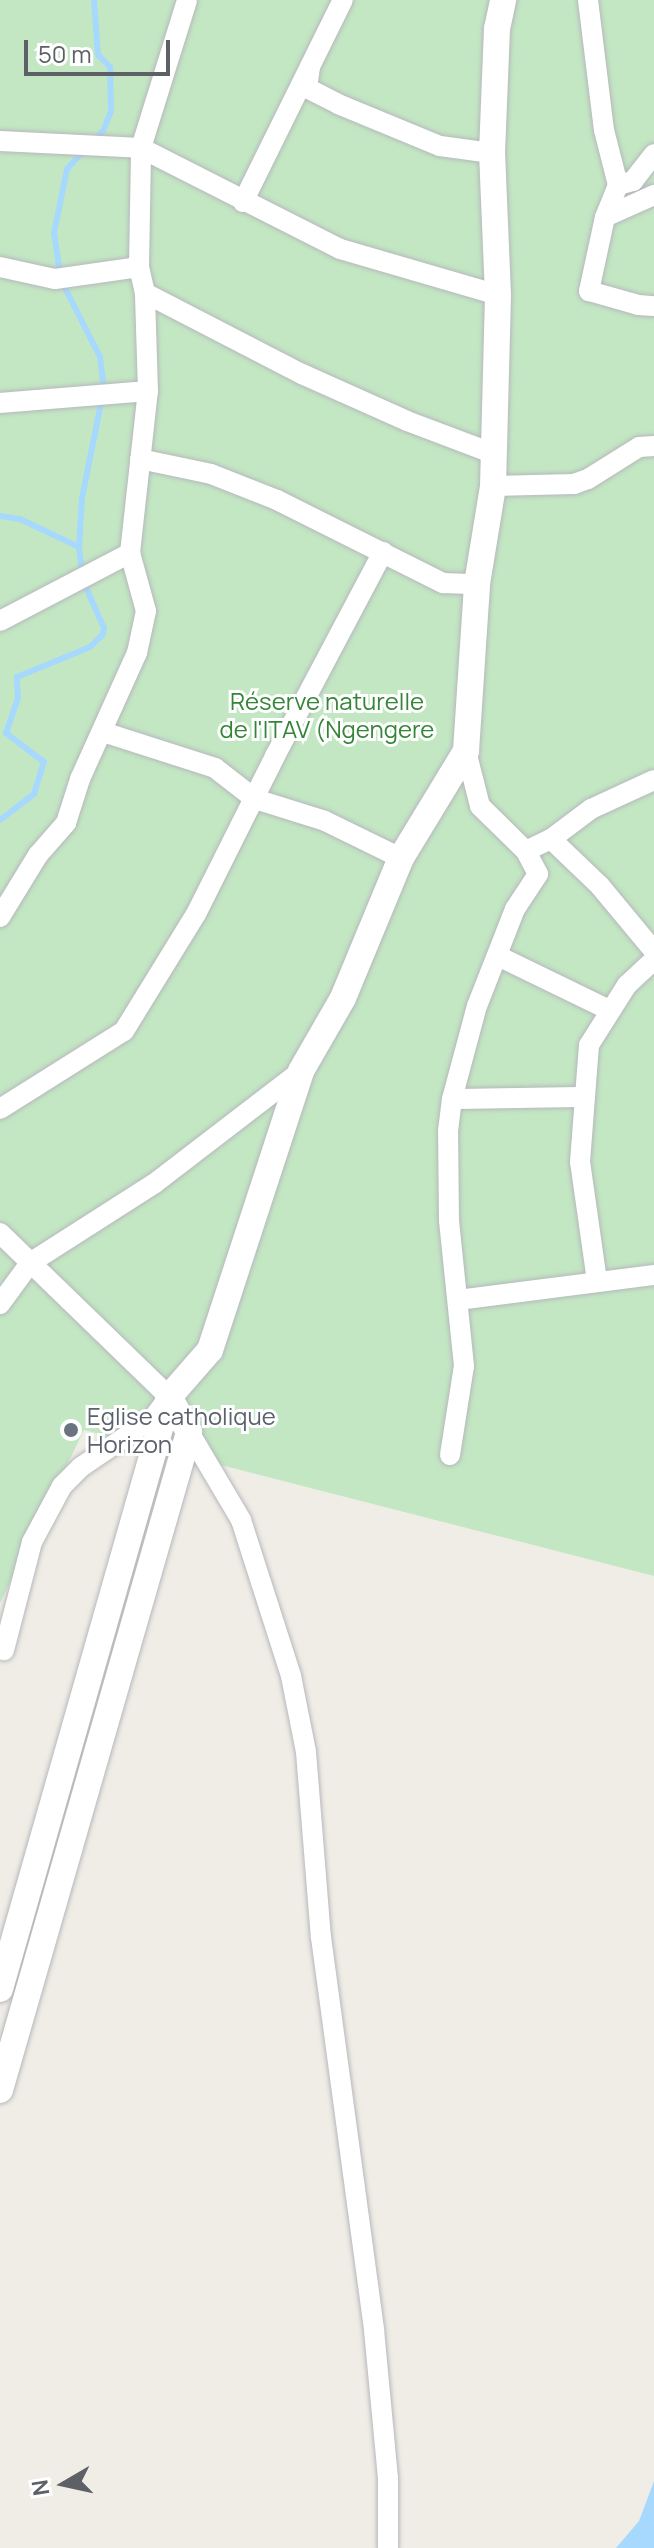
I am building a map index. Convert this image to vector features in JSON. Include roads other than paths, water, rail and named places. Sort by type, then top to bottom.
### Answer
[{"type":"street","points":[[0,917],[38,855],[66,823],[80,779],[137,653],[146,611],[130,553],[148,391],[145,293],[139,267],[141,148],[187,0]]},
{"type":"street","points":[[243,202],[343,0]]},
{"type":"street","points":[[450,1455],[464,1366],[449,1220],[448,1131],[452,1099],[477,1006],[515,909],[538,874],[526,851],[480,806],[466,751],[477,584],[493,486],[498,295],[492,153],[497,29],[503,0]]},
{"type":"street","points":[[586,0],[604,130],[618,185],[605,217],[589,291],[638,305],[654,306]]},
{"type":"street","points":[[311,63],[307,88],[338,104],[440,146],[492,153]]},
{"type":"street","points":[[0,141],[141,148],[340,249],[498,295]]},
{"type":"street","points":[[618,185],[633,181],[654,154]]},
{"type":"street","points":[[605,217],[654,195]]},
{"type":"street","points":[[0,267],[62,278],[139,267]]},
{"type":"street","points":[[145,293],[302,374],[407,421],[492,453]]},
{"type":"street","points":[[0,403],[148,391]]},
{"type":"street","points":[[493,486],[574,484],[588,479],[639,447],[654,446]]},
{"type":"street","points":[[140,459],[211,474],[277,500],[443,583],[477,584]]},
{"type":"street","points":[[0,1109],[124,1031],[196,914],[383,552]]},
{"type":"street","points":[[0,621],[130,553]]},
{"type":"street","points":[[103,732],[215,768],[255,799],[325,821],[401,858]]},
{"type":"street","points":[[4,1650],[32,1542],[62,1486],[81,1467],[153,1418],[210,1350],[301,1071],[343,998],[401,858],[466,751]]},
{"type":"street","points":[[526,851],[551,839],[591,809],[654,780]]},
{"type":"street","points":[[551,839],[600,886],[654,951]]},
{"type":"street","points":[[498,956],[609,1010]]},
{"type":"street","points":[[597,1281],[580,1162],[589,1045],[627,985],[654,960]]},
{"type":"street","points":[[0,1304],[30,1263],[155,1183],[301,1071]]},
{"type":"street","points":[[452,1099],[584,1097]]},
{"type":"street","points":[[0,1233],[169,1397],[241,1520],[291,1676],[306,1752],[321,1937],[374,2330],[388,2478],[388,2548]]},
{"type":"street","points":[[458,1300],[654,1275]]},
{"type":"street","points":[[0,1989],[169,1397]]},
{"type":"street","points":[[0,2090],[189,1432]]},
{"type":"water","points":[[654,2481],[654,2548],[616,2548],[639,2521]]},
{"type":"waterway","points":[[93,141],[103,131],[111,111],[110,67],[98,55],[94,0]]},
{"type":"waterway","points":[[60,273],[54,233],[67,169],[85,149]]},
{"type":"waterway","points":[[63,284],[100,357],[104,388],[82,498],[79,547],[82,572]]},
{"type":"waterway","points":[[0,516],[20,519],[79,547]]},
{"type":"waterway","points":[[0,820],[34,794],[44,762],[6,733],[18,698],[17,677],[90,647],[103,634],[104,628],[84,583]]},
{"type":"place","name":"Eglise catholique Horizon","points":[[71,1430]]},
{"type":"park label","name":"Réserve naturelle de l'ITAV (Ngengere","points":[[327,715]]}]
